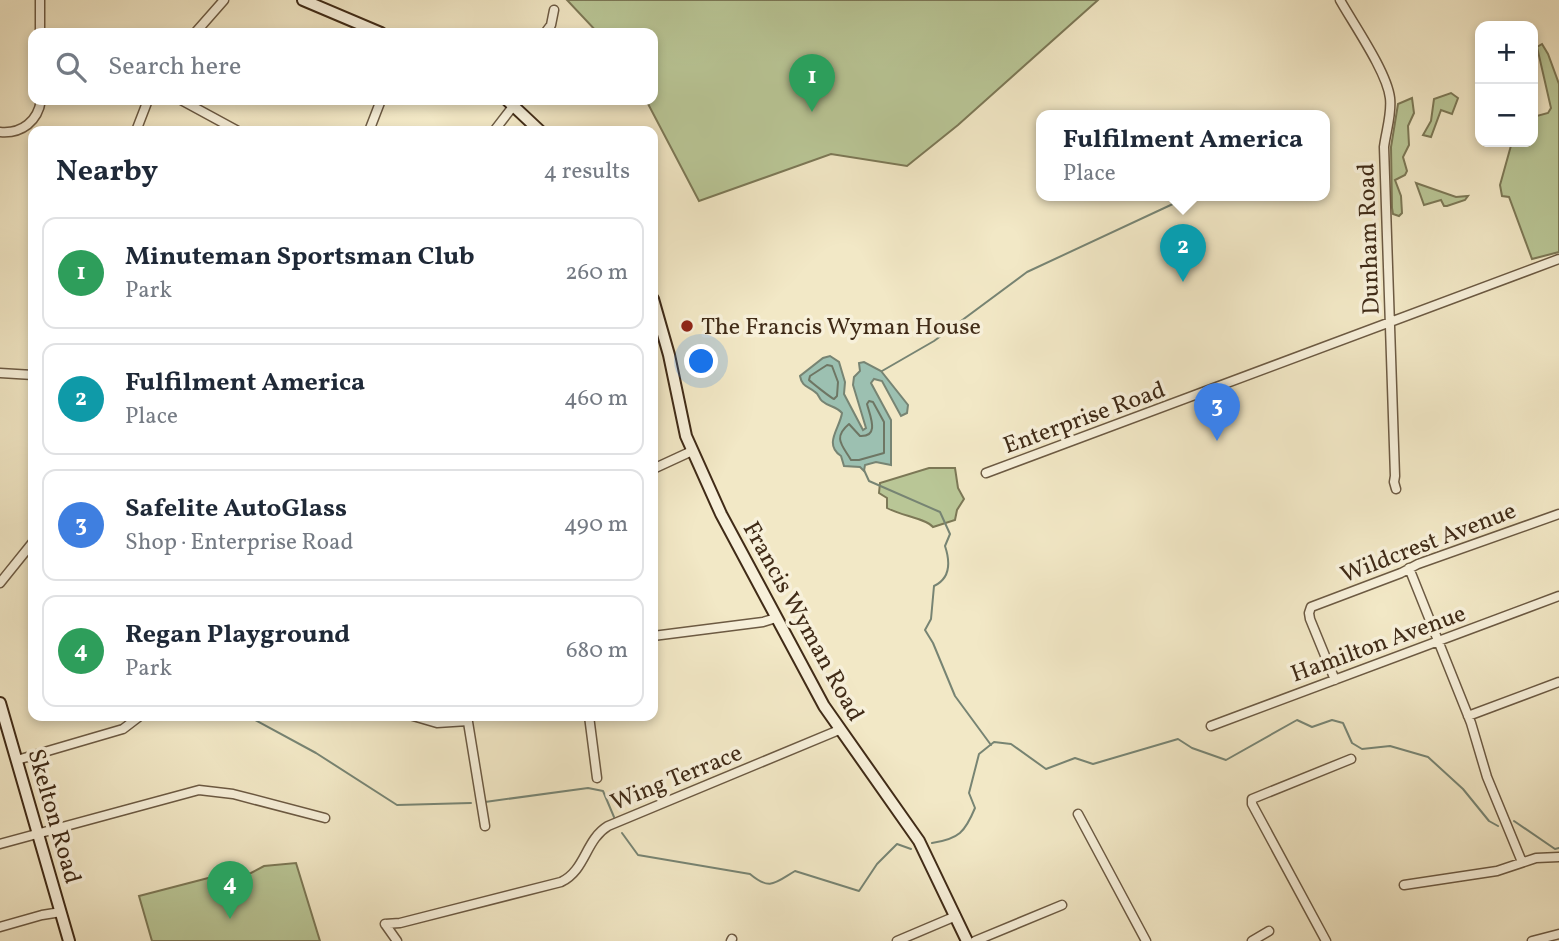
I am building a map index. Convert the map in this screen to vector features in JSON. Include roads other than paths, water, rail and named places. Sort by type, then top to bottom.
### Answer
[{"type":"main road","points":[[303,0],[369,28]]},
{"type":"main road","points":[[512,105],[535,126]]},
{"type":"main road","name":"Francis Wyman Road","points":[[658,318],[682,422],[692,451],[721,514],[824,706],[919,841],[967,941]]},
{"type":"main road","name":"Skelton Road","points":[[0,703],[69,941]]},
{"type":"street","points":[[40,0],[40,28]]},
{"type":"street","points":[[199,28],[224,0]]},
{"type":"street","name":"Dunham Road","points":[[1340,0],[1383,76],[1390,96],[1384,147],[1396,489]]},
{"type":"street","points":[[549,28],[554,10]]},
{"type":"street","points":[[0,132],[14,132],[27,125],[37,114],[40,105]]},
{"type":"street","points":[[138,126],[146,105]]},
{"type":"street","points":[[190,105],[229,126]]},
{"type":"street","points":[[371,126],[379,105]]},
{"type":"street","points":[[497,126],[509,105]]},
{"type":"street","name":"Enterprise Road","points":[[986,473],[1559,259]]},
{"type":"street","points":[[0,373],[28,375]]},
{"type":"street","points":[[658,467],[692,451]]},
{"type":"street","name":"Wildcrest Avenue","points":[[1335,680],[1310,619],[1311,607],[1559,514]]},
{"type":"street","points":[[0,583],[28,548]]},
{"type":"street","points":[[1409,569],[1468,716],[1495,801],[1521,862]]},
{"type":"street","name":"Hamilton Avenue","points":[[1211,726],[1559,596]]},
{"type":"street","points":[[658,635],[776,618]]},
{"type":"street","points":[[1468,716],[1559,682]]},
{"type":"street","points":[[17,760],[123,729],[133,721]]},
{"type":"street","points":[[430,721],[449,721]]},
{"type":"street","points":[[468,721],[485,826]]},
{"type":"street","points":[[590,721],[597,778]]},
{"type":"street","name":"Wing Terrace","points":[[397,941],[386,924],[400,923],[561,882],[577,870],[593,840],[608,826],[839,730]]},
{"type":"street","points":[[1326,941],[1252,804],[1252,798],[1351,759]]},
{"type":"street","points":[[0,844],[199,790],[233,794],[326,818]]},
{"type":"street","points":[[1078,814],[1146,941]]},
{"type":"street","points":[[1404,885],[1497,871],[1536,858],[1559,857]]},
{"type":"street","points":[[975,941],[1062,905]]},
{"type":"street","points":[[0,927],[61,912]]},
{"type":"street","points":[[897,941],[956,916]]},
{"type":"street","points":[[1252,941],[1269,931]]},
{"type":"street","points":[[1532,941],[1559,934]]},
{"type":"water","points":[[830,356],[839,362],[845,382],[844,394],[863,430],[866,428],[853,385],[854,377],[860,371],[859,363],[864,362],[881,371],[908,405],[907,413],[901,416],[882,381],[874,379],[871,383],[891,420],[891,465],[876,462],[865,465],[864,471],[860,467],[844,466],[841,456],[833,446],[842,413],[821,400],[804,384],[800,376],[823,358]]},
{"type":"waterway","points":[[882,371],[934,341],[1027,272],[1179,201]]},
{"type":"waterway","points":[[864,470],[869,481],[940,512],[950,534],[945,546],[948,569],[940,583],[934,586],[931,619],[925,630],[955,696],[991,745]]},
{"type":"waterway","points":[[932,843],[955,836],[968,823],[975,808],[969,793],[979,754],[994,742],[1011,744],[1046,769],[1075,758],[1093,764],[1178,739],[1192,748],[1226,760],[1297,720],[1312,727],[1332,720],[1343,723],[1352,743],[1362,749],[1390,746],[1428,757],[1463,789],[1489,821],[1498,826]]},
{"type":"waterway","points":[[257,721],[316,753],[397,805],[471,803]]},
{"type":"waterway","points":[[485,802],[588,788],[603,791],[614,817]]},
{"type":"waterway","points":[[1514,821],[1555,849],[1559,848]]},
{"type":"waterway","points":[[622,833],[638,855],[750,874],[768,884],[777,882],[795,871],[859,891],[877,864],[897,844],[911,849]]},
{"type":"place","name":"Minuteman Sportsman Club","points":[[812,112]]},
{"type":"place","name":"Fulfilment America","points":[[1183,282]]},
{"type":"place","name":"The Francis Wyman House","points":[[687,326]]},
{"type":"place","name":"Safelite AutoGlass","points":[[1217,441]]},
{"type":"place","name":"Regan Playground","points":[[230,919]]}]
